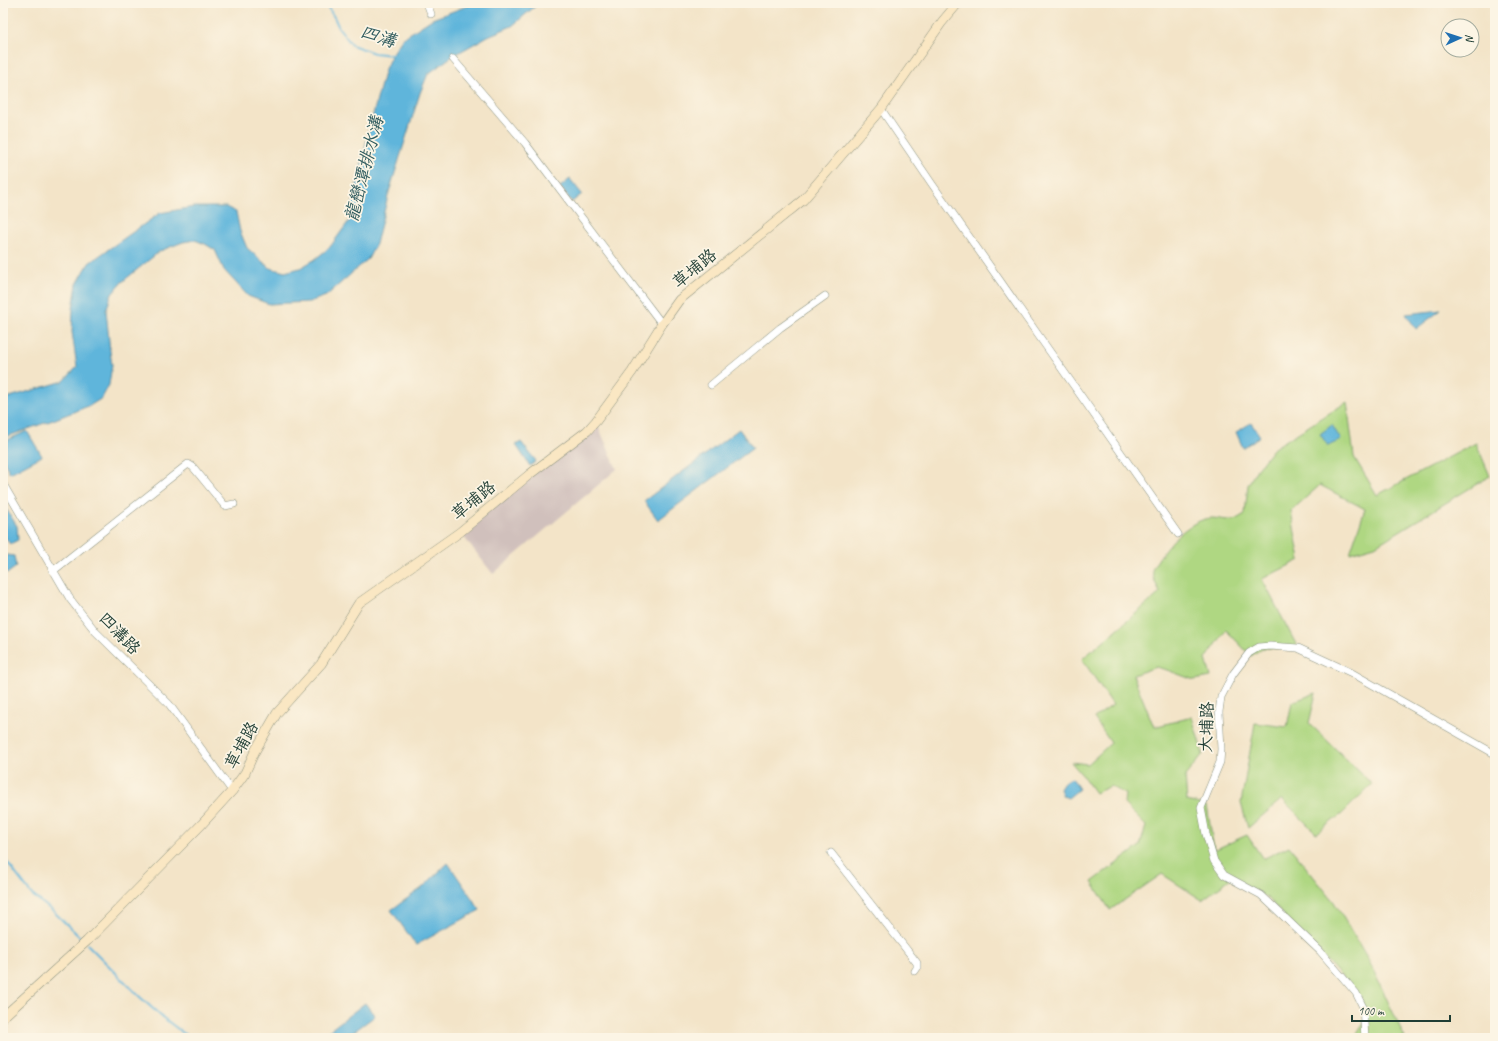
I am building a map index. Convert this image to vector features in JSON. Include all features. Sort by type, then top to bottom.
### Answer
[{"type":"street","points":[[427,3],[431,14]]},
{"type":"street","name":"草埔路","points":[[3,1017],[79,948],[202,824],[232,791],[245,773],[255,751],[277,713],[321,664],[359,603],[460,532],[530,474],[586,431],[596,421],[632,372],[679,300],[803,200],[881,108],[942,22],[958,3]]},
{"type":"street","points":[[453,59],[525,143],[662,324]]},
{"type":"street","points":[[881,108],[936,190],[1178,534]]},
{"type":"street","points":[[711,385],[780,328],[826,296]]},
{"type":"street","points":[[53,571],[188,464],[193,467],[225,506],[234,504]]},
{"type":"street","name":"四溝路","points":[[3,484],[70,599],[96,632],[169,704],[232,791]]},
{"type":"street","name":"大埔路","points":[[1365,1038],[1363,1007],[1356,993],[1320,951],[1261,895],[1224,875],[1214,861],[1206,834],[1202,808],[1220,762],[1221,749],[1219,712],[1221,697],[1233,674],[1249,653],[1259,647],[1270,646],[1298,648],[1352,673],[1495,754]]},
{"type":"street","points":[[831,853],[917,963],[917,968],[915,971]]},
{"type":"shaded area","points":[[596,421],[617,469],[493,574],[460,532]]},
{"type":"green space","points":[[1347,402],[1354,457],[1377,495],[1476,443],[1490,476],[1375,546],[1350,553],[1365,509],[1320,485],[1291,511],[1300,560],[1262,579],[1298,648],[1262,648],[1251,656],[1226,630],[1206,659],[1211,677],[1194,680],[1156,667],[1133,675],[1154,727],[1192,717],[1203,754],[1185,776],[1187,801],[1207,806],[1214,850],[1247,835],[1263,859],[1289,846],[1334,902],[1368,959],[1405,1038],[1351,1038],[1357,1034],[1366,1020],[1361,997],[1266,897],[1231,878],[1202,900],[1162,874],[1110,910],[1092,882],[1140,846],[1146,826],[1124,804],[1125,794],[1111,786],[1095,793],[1071,762],[1088,764],[1111,743],[1094,718],[1113,705],[1082,659],[1160,593],[1152,570],[1162,554],[1177,537],[1194,524],[1212,518],[1234,520],[1245,514],[1248,485],[1257,469],[1274,448]]},
{"type":"green space","points":[[1316,693],[1309,723],[1372,784],[1342,814],[1316,833],[1282,799],[1248,828],[1241,803],[1255,723],[1287,727],[1292,702]]},
{"type":"water","name":"龍巒潭排水溝","points":[[475,3],[539,3],[512,26],[488,36],[451,57],[428,74],[420,93],[389,192],[376,244],[368,259],[326,296],[309,302],[269,304],[248,296],[224,270],[215,250],[205,244],[195,240],[183,242],[160,251],[122,282],[112,294],[106,310],[112,365],[109,385],[102,398],[91,405],[3,438],[3,399],[64,381],[77,367],[72,332],[73,309],[77,284],[89,263],[160,213],[193,207],[226,207],[236,212],[240,231],[247,248],[270,268],[285,272],[300,268],[314,260],[330,247],[349,221],[370,126],[385,69],[391,56],[403,38],[432,19]]},
{"type":"water","points":[[570,179],[582,194],[572,202],[560,187]]},
{"type":"water","points":[[1441,310],[1416,329],[1406,314]]},
{"type":"water","points":[[1251,423],[1260,436],[1243,448],[1236,432]]},
{"type":"water","points":[[1332,425],[1341,440],[1328,446],[1320,434]]},
{"type":"water","points":[[739,429],[753,448],[658,520],[644,501]]},
{"type":"water","points":[[27,431],[42,456],[10,473],[3,460],[3,442]]},
{"type":"water","points":[[521,442],[536,461],[530,466],[516,445]]},
{"type":"water","points":[[3,504],[17,526],[18,540],[10,544],[3,534]]},
{"type":"water","points":[[3,556],[14,556],[16,567],[8,573],[3,571]]},
{"type":"water","points":[[1072,778],[1079,789],[1068,798],[1063,796],[1060,789],[1065,781]]},
{"type":"water","points":[[448,863],[480,910],[416,945],[391,910],[422,888]]},
{"type":"water","points":[[365,1003],[375,1016],[345,1038],[330,1038],[326,1033]]},
{"type":"waterway","name":"四溝","points":[[325,3],[339,28],[352,45],[374,53],[393,55]]},
{"type":"waterway","points":[[3,857],[32,895],[54,912],[84,941]]},
{"type":"waterway","points":[[87,944],[140,997],[162,1017],[190,1038]]}]
